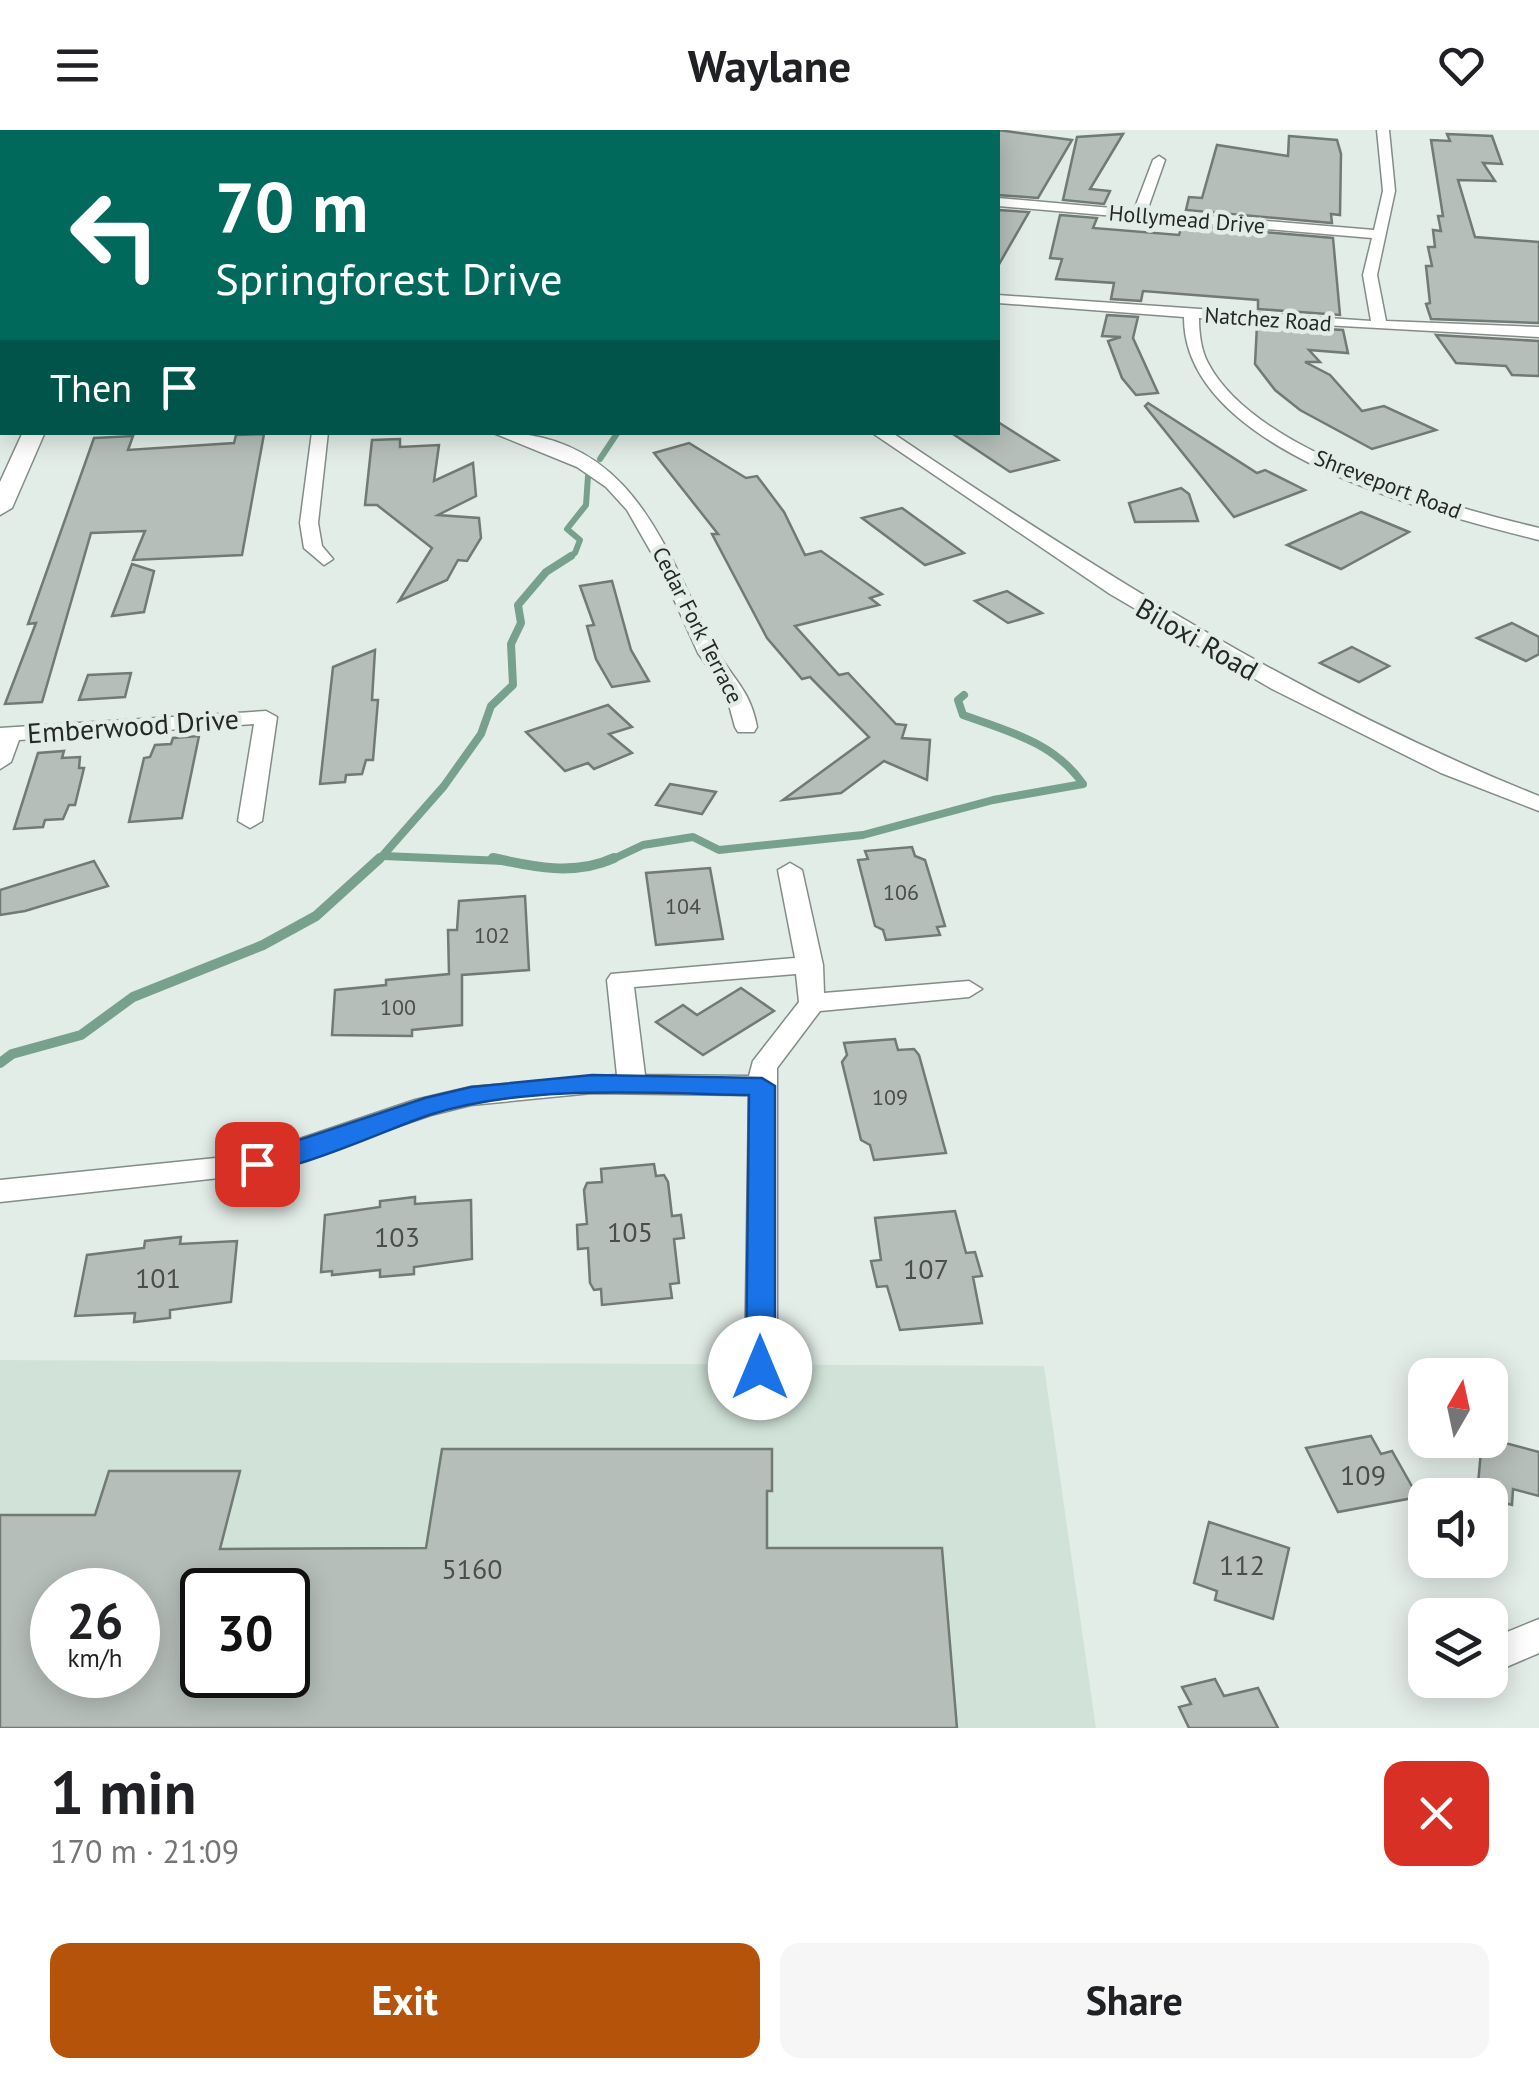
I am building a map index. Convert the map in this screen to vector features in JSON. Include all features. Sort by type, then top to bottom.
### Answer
[{"type":"street","points":[[1379,326],[1370,275],[1389,191],[1383,130]]},
{"type":"street","points":[[1139,216],[1159,160]]},
{"type":"street","name":"Hollymead Drive","points":[[1000,202],[1377,234]]},
{"type":"street","name":"Natchez Road","points":[[1000,299],[1379,326],[1539,332]]},
{"type":"street","name":"Shreveport Road","points":[[1192,313],[1195,349],[1211,381],[1275,434],[1374,484],[1539,534]]},
{"type":"street","points":[[0,508],[33,435]]},
{"type":"street","points":[[320,435],[309,523],[312,548],[324,558]]},
{"type":"street","name":"Cedar Fork Terrace","points":[[511,435],[538,442],[602,472],[639,509],[708,654],[739,696],[746,727]]},
{"type":"street","name":"Biloxi Road","points":[[884,435],[1202,644],[1352,722],[1539,804]]},
{"type":"street","name":"Emberwood Drive","points":[[5,734],[266,717],[250,821]]},
{"type":"street","points":[[0,762],[5,734]]},
{"type":"street","points":[[760,1368],[762,1086],[766,1059],[812,1002],[810,965],[790,870]]},
{"type":"street","points":[[632,1083],[620,980],[810,965]]},
{"type":"street","points":[[812,1002],[969,988]]},
{"type":"street","points":[[0,1190],[257,1164],[425,1107],[471,1096],[632,1083],[762,1086]]},
{"type":"street","points":[[1508,1649],[1539,1636]]},
{"type":"shaded area","points":[[0,1360],[1044,1366],[1096,1728],[0,1728]]},
{"type":"building","points":[[1000,130],[1072,140],[1038,198],[1000,195]]},
{"type":"building","points":[[1123,134],[1090,189],[1110,191],[1104,204],[1063,200],[1077,137]]},
{"type":"building","points":[[1447,134],[1492,136],[1502,164],[1483,163],[1495,181],[1458,180],[1475,237],[1539,242],[1539,323],[1431,319],[1426,304],[1430,303],[1426,266],[1432,266],[1428,247],[1435,247],[1433,230],[1441,231],[1438,216],[1443,216],[1431,140],[1450,141]]},
{"type":"building","points":[[1289,136],[1337,140],[1341,154],[1340,215],[1331,214],[1332,223],[1186,210],[1189,197],[1202,198],[1217,145],[1288,156]]},
{"type":"building","points":[[1000,210],[1029,212],[1000,263]]},
{"type":"building","points":[[1060,215],[1097,218],[1093,228],[1179,235],[1182,225],[1333,238],[1340,315],[1258,309],[1258,300],[1143,291],[1141,301],[1111,299],[1114,283],[1056,279],[1062,259],[1050,258]]},
{"type":"building","points":[[1107,315],[1138,317],[1133,338],[1158,393],[1136,395],[1122,378],[1108,341],[1121,337],[1102,336]]},
{"type":"building","points":[[1257,325],[1343,330],[1348,353],[1309,350],[1320,362],[1305,362],[1330,375],[1362,411],[1384,406],[1436,430],[1372,449],[1300,410],[1275,390],[1255,364]]},
{"type":"building","points":[[1436,335],[1539,341],[1539,376],[1512,375],[1506,366],[1456,363]]},
{"type":"building","points":[[1148,403],[1257,473],[1265,470],[1305,490],[1234,517],[1145,406]]},
{"type":"building","points":[[1000,423],[1058,460],[1010,472],[954,435],[1000,435]]},
{"type":"building","points":[[236,435],[264,435],[242,555],[133,560],[145,531],[91,533],[42,702],[5,704],[36,623],[28,624],[94,438],[133,436],[128,450],[234,443]]},
{"type":"building","points":[[400,439],[400,447],[439,445],[434,481],[473,463],[476,496],[438,515],[479,518],[481,538],[467,561],[458,560],[447,580],[399,601],[432,548],[377,505],[365,505],[372,440]]},
{"type":"building","points":[[689,443],[746,478],[757,476],[784,512],[805,555],[821,551],[882,594],[870,598],[879,605],[795,626],[839,675],[848,673],[896,724],[906,725],[902,738],[930,740],[927,780],[884,761],[841,793],[783,800],[869,737],[810,677],[802,679],[767,638],[712,534],[718,534],[654,453]]},
{"type":"building","points":[[1181,488],[1189,494],[1198,521],[1135,522],[1129,503]]},
{"type":"building","points":[[902,508],[964,553],[925,565],[862,518]]},
{"type":"building","points":[[1361,512],[1409,532],[1341,569],[1287,545]]},
{"type":"building","points":[[132,564],[154,571],[144,612],[112,616]]},
{"type":"building","points":[[612,581],[631,650],[649,681],[612,687],[596,659],[587,626],[594,625],[580,586]]},
{"type":"building","points":[[1007,591],[1042,613],[1008,623],[975,601]]},
{"type":"building","points":[[1512,623],[1539,637],[1539,654],[1526,661],[1477,638]]},
{"type":"building","points":[[1352,647],[1389,666],[1359,682],[1320,663]]},
{"type":"building","points":[[375,650],[372,700],[378,700],[373,760],[366,760],[362,774],[346,775],[345,782],[320,784],[333,667]]},
{"type":"building","points":[[131,673],[125,697],[79,700],[88,675]]},
{"type":"building","points":[[608,705],[632,727],[609,734],[632,753],[594,769],[588,763],[565,771],[526,732]]},
{"type":"building","points":[[199,736],[182,818],[129,822],[144,758],[150,757],[155,745],[171,744],[173,738]]},
{"type":"building","points":[[64,751],[62,758],[80,757],[79,768],[84,768],[75,805],[69,805],[63,819],[45,820],[43,827],[14,829],[38,753]]},
{"type":"building","points":[[670,784],[716,792],[702,814],[656,805]]},
{"type":"building","points":[[912,847],[915,856],[925,860],[945,926],[937,927],[940,935],[886,940],[883,930],[875,926],[858,860],[868,859],[865,851]]},
{"type":"building","points":[[94,861],[108,886],[0,915],[0,890]]},
{"type":"building","points":[[710,868],[723,939],[656,945],[646,873]]},
{"type":"building","points":[[525,896],[529,970],[462,975],[462,1025],[412,1030],[412,1036],[332,1035],[335,990],[449,974],[448,930],[457,930],[459,901]]},
{"type":"building","points":[[741,988],[774,1011],[703,1055],[656,1022],[683,1005],[697,1015]]},
{"type":"building","points":[[895,1039],[898,1050],[914,1049],[919,1055],[946,1153],[874,1160],[870,1145],[861,1140],[842,1062],[847,1055],[844,1043]]},
{"type":"building","points":[[654,1164],[656,1176],[664,1175],[668,1182],[672,1216],[681,1215],[684,1238],[674,1239],[679,1283],[670,1284],[672,1298],[602,1305],[601,1289],[594,1290],[590,1283],[588,1248],[578,1249],[577,1225],[587,1224],[584,1190],[587,1183],[602,1182],[601,1169]]},
{"type":"building","points":[[415,1197],[415,1204],[471,1200],[472,1259],[414,1267],[414,1274],[380,1277],[380,1270],[332,1275],[332,1271],[321,1272],[325,1215]]},
{"type":"building","points":[[955,1211],[966,1253],[975,1252],[982,1276],[973,1277],[982,1323],[900,1330],[887,1286],[877,1287],[871,1261],[881,1260],[875,1218]]},
{"type":"building","points":[[181,1237],[180,1244],[237,1241],[231,1302],[170,1310],[170,1318],[134,1322],[135,1313],[75,1316],[87,1255],[144,1248],[145,1241]]},
{"type":"building","points":[[1371,1436],[1381,1454],[1392,1451],[1408,1479],[1408,1499],[1338,1512],[1306,1448]]},
{"type":"building","points":[[1508,1444],[1539,1452],[1539,1496],[1513,1489],[1512,1505],[1508,1504],[1508,1478],[1479,1478],[1480,1458],[1508,1458]]},
{"type":"building","points":[[442,1449],[772,1449],[767,1548],[942,1548],[957,1728],[0,1728],[0,1515],[95,1515],[109,1471],[240,1471],[220,1549],[426,1548]]},
{"type":"building","points":[[1209,1522],[1289,1548],[1273,1619],[1215,1600],[1217,1591],[1194,1583]]},
{"type":"building","points":[[1215,1679],[1224,1696],[1258,1688],[1278,1728],[1189,1728],[1179,1707],[1191,1704],[1182,1687]]},
{"type":"waterway","points":[[600,459],[616,435]]},
{"type":"waterway","points":[[567,558],[575,553],[580,540],[567,529],[586,505],[588,476]]},
{"type":"waterway","points":[[378,861],[444,786],[481,734],[491,706],[513,685],[511,644],[521,623],[518,605],[546,572],[571,556]]},
{"type":"waterway","points":[[609,861],[643,845],[693,837],[719,850],[863,835],[993,800],[1083,784],[1045,748],[963,715],[958,700],[964,695]]},
{"type":"waterway","points":[[383,856],[504,861]]},
{"type":"waterway","points":[[0,1063],[12,1054],[81,1035],[133,997],[263,945],[316,916],[380,858]]},
{"type":"waterway","points":[[493,858],[569,868],[614,858]]},
{"type":"route","points":[[257,1164],[425,1107],[471,1096],[592,1084],[762,1086],[760,1368]]}]
